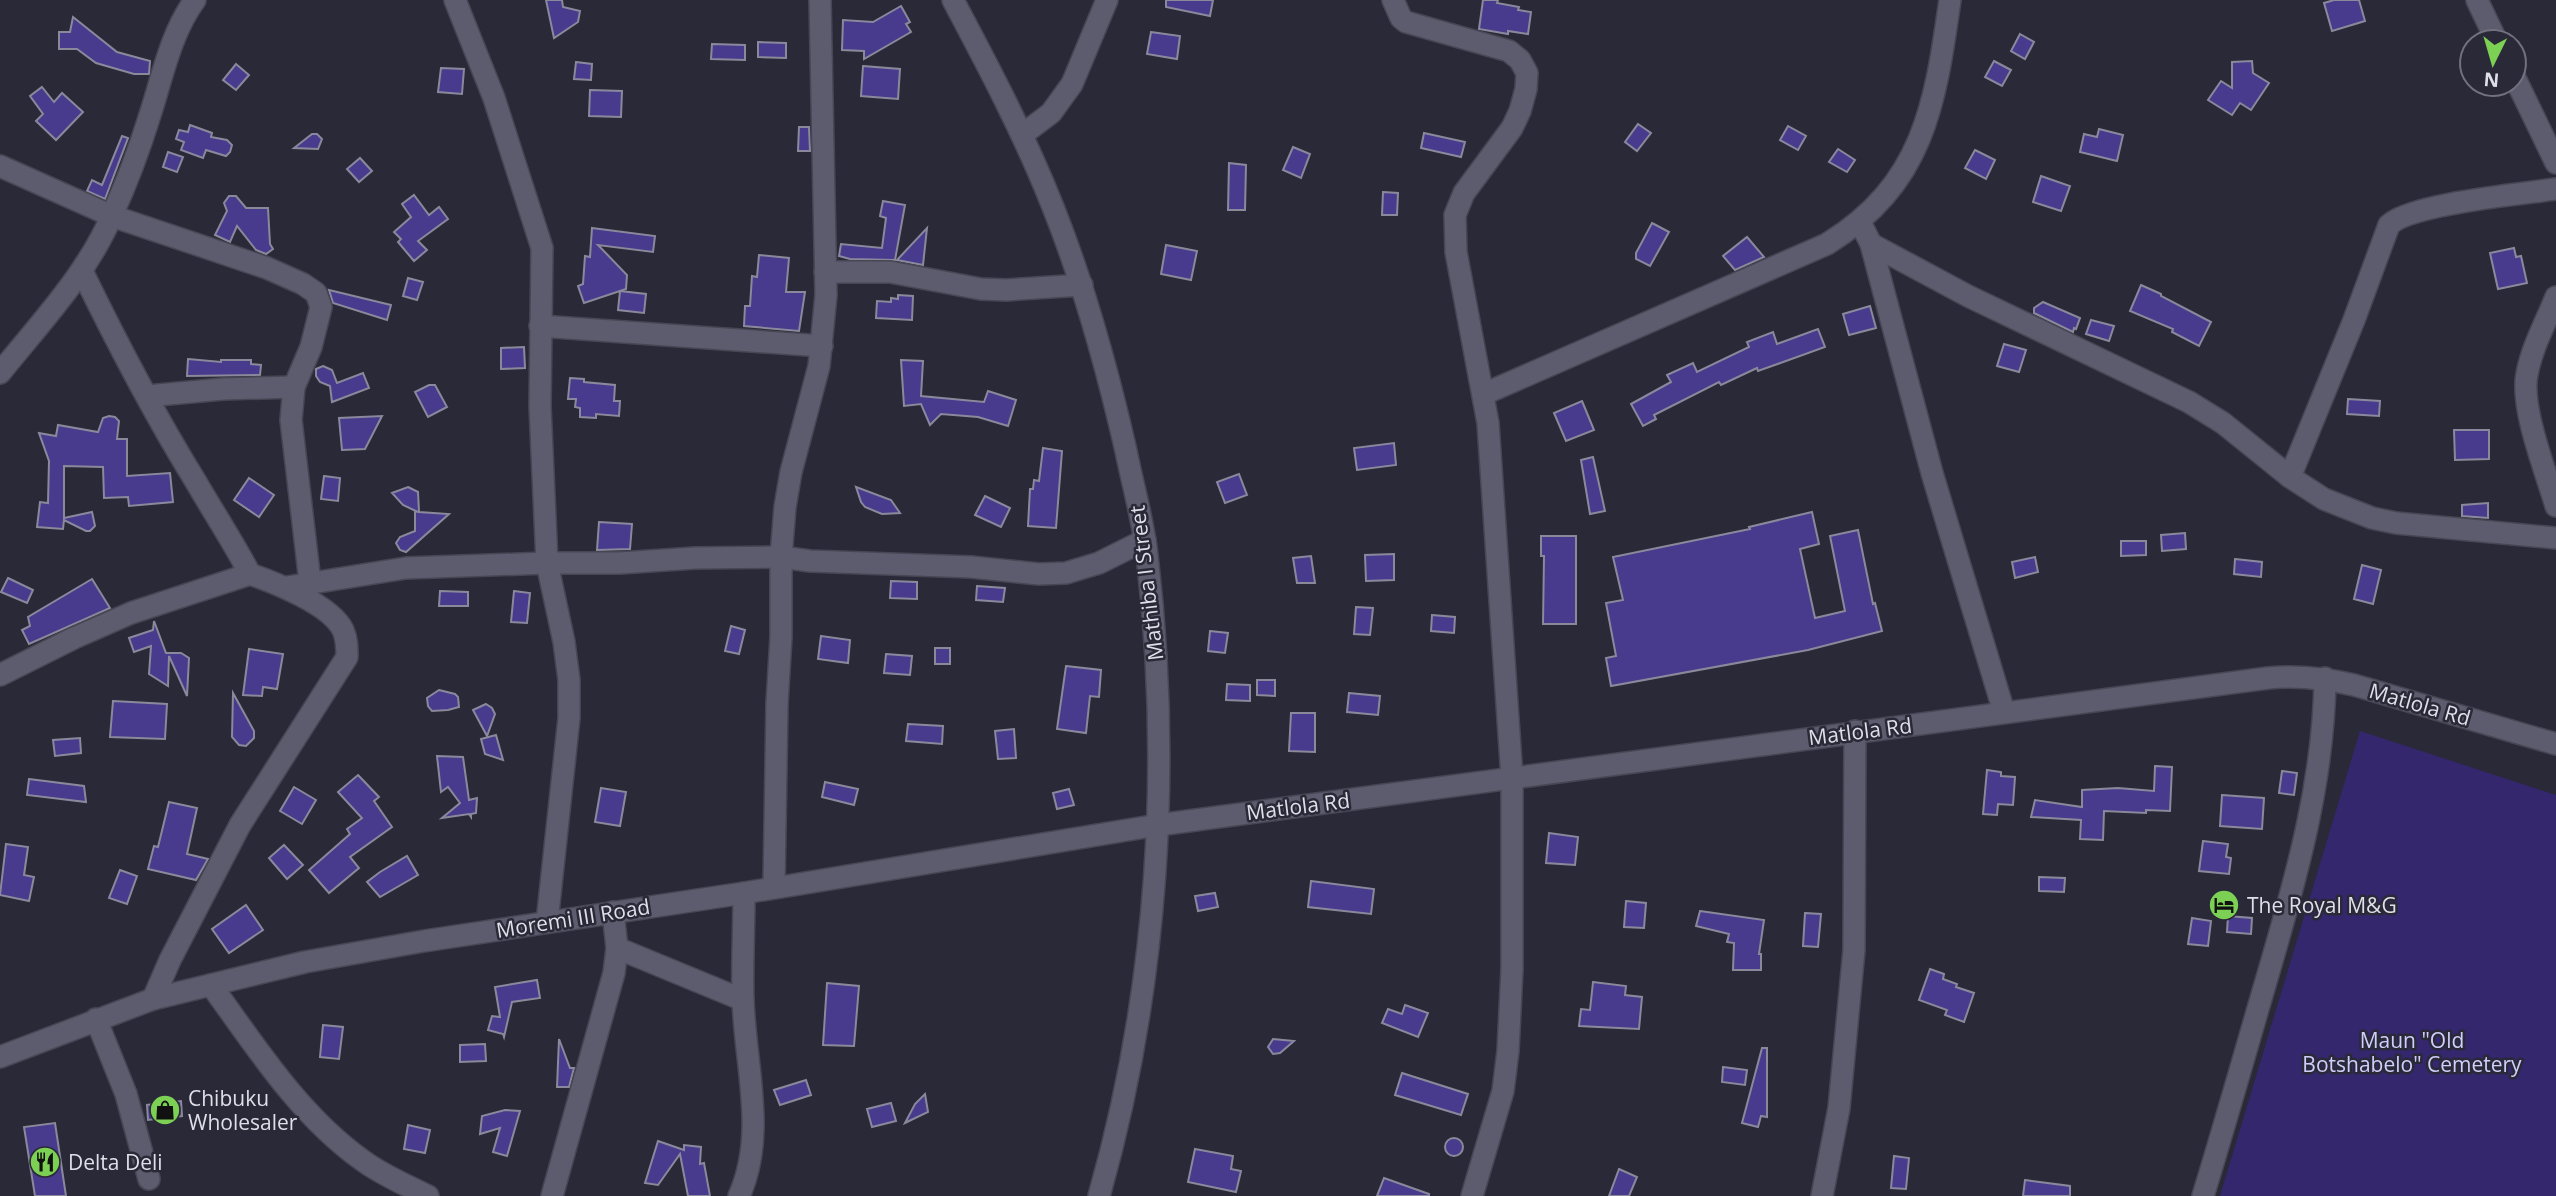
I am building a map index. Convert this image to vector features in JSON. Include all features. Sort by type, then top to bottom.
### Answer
[{"type":"street","points":[[0,373],[82,271],[112,216],[150,118],[166,60],[195,0]]},
{"type":"street","points":[[454,0],[494,98],[542,248],[540,405],[547,563],[564,642],[569,680],[569,718],[547,922]]},
{"type":"street","points":[[774,887],[777,703],[782,638],[781,557],[785,507],[791,472],[819,366],[826,295],[820,0]]},
{"type":"street","name":"Mathiba I Street","points":[[953,0],[1022,135],[1053,206],[1082,285],[1115,405],[1145,540],[1160,740],[1158,825],[1145,972],[1104,1194]]},
{"type":"street","points":[[1022,135],[1051,113],[1067,92],[1107,0]]},
{"type":"street","points":[[1393,0],[1401,18],[1406,22],[1509,51],[1520,60],[1527,73],[1523,100],[1512,128],[1464,193],[1455,215],[1456,252],[1472,342],[1485,394],[1488,422],[1512,778],[1512,969],[1508,1051],[1503,1091],[1472,1196]]},
{"type":"street","points":[[1485,394],[1827,244],[1860,222],[1905,170],[1916,149],[1938,79],[1950,0]]},
{"type":"street","points":[[2477,0],[2490,28]]},
{"type":"street","points":[[2525,98],[2556,163]]},
{"type":"street","points":[[0,166],[112,216],[267,268],[303,284],[316,293],[321,307],[311,346],[294,387],[291,420],[310,582]]},
{"type":"street","points":[[2290,477],[2354,320],[2389,225],[2396,218],[2425,209],[2556,189]]},
{"type":"street","points":[[1860,222],[1871,244],[1922,436],[2004,712]]},
{"type":"street","points":[[1871,244],[1968,296],[2189,402],[2223,423],[2290,477],[2324,499],[2372,518],[2396,523],[2556,538]]},
{"type":"street","points":[[82,271],[148,396],[250,574]]},
{"type":"street","points":[[825,272],[890,272],[981,289],[1082,285]]},
{"type":"street","points":[[2556,297],[2533,352],[2526,386],[2534,431],[2556,506]]},
{"type":"street","points":[[540,326],[822,346]]},
{"type":"street","points":[[148,396],[294,387]]},
{"type":"street","points":[[287,587],[406,568],[620,563],[695,558],[781,557],[810,561],[971,567],[1040,574],[1066,573],[1099,563],[1145,540]]},
{"type":"street","points":[[0,675],[131,613],[250,574],[287,587],[334,617],[342,629],[347,642],[347,657],[240,825],[170,960],[153,999]]},
{"type":"street","name":"Matlola Rd","points":[[1158,825],[1855,731],[2294,676],[2325,678],[2556,744]]},
{"type":"street","points":[[2203,1196],[2293,887],[2307,829],[2323,732],[2325,678]]},
{"type":"street","points":[[1822,1196],[1839,1108],[1854,950],[1855,731]]},
{"type":"street","name":"Moremi III Road","points":[[0,1057],[153,999],[305,962],[1158,825]]},
{"type":"street","points":[[739,1196],[753,1150],[753,1110],[743,1000],[744,892]]},
{"type":"street","points":[[552,1196],[608,997],[617,948],[613,912]]},
{"type":"street","points":[[617,948],[743,1000]]},
{"type":"street","points":[[211,985],[308,1112],[362,1160],[428,1196]]},
{"type":"street","points":[[96,1020],[126,1094],[149,1179]]},
{"type":"green space","name":"Maun \"Old Botshabelo\" Cemetery","points":[[2360,731],[2556,795],[2556,1196],[2220,1196]]},
{"type":"building","points":[[546,0],[562,0],[563,7],[580,11],[578,22],[554,38]]},
{"type":"building","points":[[1166,0],[1213,0],[1210,16],[1166,7]]},
{"type":"building","points":[[1483,0],[1498,0],[1497,3],[1531,12],[1528,34],[1479,29]]},
{"type":"building","points":[[2334,0],[2359,0],[2365,21],[2332,31],[2324,3]]},
{"type":"building","points":[[901,6],[910,22],[906,24],[911,32],[864,59],[864,51],[842,50],[843,20],[873,22]]},
{"type":"building","points":[[73,17],[117,52],[150,61],[149,74],[134,74],[96,63],[77,49],[59,49],[59,32],[70,32]]},
{"type":"building","points":[[1151,32],[1180,36],[1177,59],[1147,54]]},
{"type":"building","points":[[2020,34],[2034,42],[2025,59],[2011,51]]},
{"type":"building","points":[[758,42],[786,43],[786,58],[758,57]]},
{"type":"building","points":[[712,44],[745,45],[745,60],[711,59]]},
{"type":"building","points":[[1994,61],[2011,70],[2002,86],[1985,77]]},
{"type":"building","points":[[2252,61],[2253,73],[2269,83],[2251,110],[2240,103],[2232,115],[2208,100],[2221,81],[2232,88],[2232,62]]},
{"type":"building","points":[[576,62],[592,64],[591,80],[574,79]]},
{"type":"building","points":[[236,64],[249,75],[236,90],[223,80]]},
{"type":"building","points":[[863,66],[900,69],[898,99],[861,96]]},
{"type":"building","points":[[441,68],[464,69],[462,94],[438,92]]},
{"type":"building","points":[[42,87],[54,102],[62,93],[83,112],[56,140],[36,121],[43,114],[30,96]]},
{"type":"building","points":[[590,90],[622,91],[621,117],[589,116]]},
{"type":"building","points":[[1638,124],[1651,133],[1637,151],[1625,142]]},
{"type":"building","points":[[190,125],[212,133],[211,137],[227,140],[232,145],[230,152],[226,156],[206,150],[203,158],[181,150],[184,142],[176,139],[179,130],[188,132]]},
{"type":"building","points":[[1788,126],[1806,136],[1798,150],[1780,140]]},
{"type":"building","points":[[799,127],[809,127],[810,151],[798,151]]},
{"type":"building","points":[[2099,129],[2123,135],[2117,161],[2080,152],[2084,134],[2097,137]]},
{"type":"building","points":[[1424,133],[1465,142],[1461,157],[1421,148]]},
{"type":"building","points":[[312,134],[317,134],[322,139],[318,149],[294,148]]},
{"type":"building","points":[[122,136],[128,138],[105,199],[87,191],[92,180],[102,185]]},
{"type":"building","points":[[1293,147],[1310,154],[1301,178],[1283,170]]},
{"type":"building","points":[[1838,149],[1855,160],[1847,172],[1829,162]]},
{"type":"building","points":[[1975,150],[1995,160],[1986,179],[1965,168]]},
{"type":"building","points":[[168,152],[183,157],[177,172],[163,167]]},
{"type":"building","points":[[360,158],[372,171],[359,182],[347,169]]},
{"type":"building","points":[[1229,163],[1246,165],[1245,210],[1228,210]]},
{"type":"building","points":[[2041,176],[2070,186],[2061,211],[2033,202]]},
{"type":"building","points":[[1383,192],[1398,193],[1397,215],[1382,215]]},
{"type":"building","points":[[414,195],[429,215],[439,207],[448,219],[418,241],[427,250],[414,261],[398,242],[401,239],[394,232],[411,217],[402,204]]},
{"type":"building","points":[[229,196],[236,196],[246,208],[268,208],[270,244],[273,249],[266,254],[256,250],[237,226],[230,242],[215,235],[227,211],[224,203]]},
{"type":"building","points":[[883,201],[905,205],[895,260],[850,259],[839,256],[841,244],[882,248],[886,218],[880,216]]},
{"type":"building","points":[[1652,223],[1669,232],[1650,266],[1636,259],[1636,253]]},
{"type":"building","points":[[592,228],[655,236],[653,252],[598,245],[627,275],[626,289],[584,303],[578,286],[583,284],[585,256],[590,257]]},
{"type":"building","points":[[927,228],[923,265],[897,260]]},
{"type":"building","points":[[1747,237],[1764,257],[1735,270],[1723,256]]},
{"type":"building","points":[[1166,245],[1197,251],[1191,280],[1161,274]]},
{"type":"building","points":[[2514,248],[2516,257],[2521,256],[2527,283],[2498,289],[2490,253]]},
{"type":"building","points":[[759,255],[789,258],[786,292],[805,292],[799,331],[744,326],[745,306],[750,306],[752,276],[757,277]]},
{"type":"building","points":[[408,278],[423,282],[417,300],[403,296]]},
{"type":"building","points":[[2141,285],[2211,322],[2199,346],[2172,332],[2173,329],[2130,311]]},
{"type":"building","points":[[329,290],[391,305],[387,320],[333,303]]},
{"type":"building","points":[[620,291],[646,294],[644,313],[618,310]]},
{"type":"building","points":[[898,295],[913,296],[912,320],[876,318],[877,301],[891,302],[891,298],[898,299]]},
{"type":"building","points":[[2043,302],[2080,318],[2076,329],[2074,328],[2073,332],[2034,313],[2034,308]]},
{"type":"building","points":[[1870,306],[1876,328],[1849,335],[1843,314]]},
{"type":"building","points":[[2091,320],[2114,326],[2109,341],[2086,334]]},
{"type":"building","points":[[1818,329],[1825,347],[1758,371],[1757,368],[1721,385],[1719,382],[1654,415],[1656,419],[1643,426],[1631,404],[1671,382],[1667,375],[1693,363],[1697,372],[1749,347],[1747,342],[1773,332],[1777,344]]},
{"type":"building","points":[[2004,344],[2026,350],[2019,372],[1997,366]]},
{"type":"building","points":[[524,347],[525,368],[501,369],[501,348]]},
{"type":"building","points":[[188,359],[221,362],[251,360],[251,364],[261,365],[260,375],[187,376]]},
{"type":"building","points":[[901,360],[923,361],[921,396],[984,402],[988,391],[1016,400],[1008,426],[978,417],[941,414],[930,425],[921,404],[904,406]]},
{"type":"building","points":[[323,366],[332,370],[337,383],[363,373],[369,388],[332,402],[330,386],[320,382],[316,376],[316,369]]},
{"type":"building","points":[[570,378],[615,385],[614,401],[620,401],[619,416],[596,414],[596,418],[580,417],[580,408],[575,407],[576,399],[568,399]]},
{"type":"building","points":[[435,385],[447,407],[428,417],[415,392]]},
{"type":"building","points":[[2348,399],[2380,401],[2379,416],[2347,414]]},
{"type":"building","points":[[1582,401],[1594,430],[1566,441],[1554,413]]},
{"type":"building","points":[[109,416],[119,421],[117,439],[127,439],[127,476],[170,473],[173,502],[129,506],[128,497],[104,498],[103,467],[64,466],[64,518],[92,512],[95,526],[86,531],[64,520],[63,529],[37,527],[40,502],[48,503],[49,461],[39,433],[56,436],[58,425],[98,432],[103,418]]},
{"type":"building","points":[[382,416],[365,449],[342,450],[339,418]]},
{"type":"building","points":[[2454,430],[2489,430],[2489,459],[2455,460]]},
{"type":"building","points":[[1394,443],[1396,465],[1357,470],[1354,448]]},
{"type":"building","points":[[1043,448],[1062,451],[1056,528],[1028,526],[1030,489],[1033,489],[1034,480],[1039,481]]},
{"type":"building","points":[[1593,457],[1605,511],[1590,514],[1581,460]]},
{"type":"building","points":[[1239,474],[1247,495],[1225,503],[1217,482]]},
{"type":"building","points":[[324,476],[340,478],[338,501],[321,499]]},
{"type":"building","points":[[249,478],[274,495],[259,517],[234,500]]},
{"type":"building","points":[[408,487],[418,492],[419,512],[449,514],[406,552],[400,550],[396,543],[400,537],[415,531],[415,511],[418,512],[403,505],[392,493]]},
{"type":"building","points":[[856,487],[891,500],[900,513],[882,514],[865,507]]},
{"type":"building","points":[[985,496],[1010,508],[1001,527],[975,515]]},
{"type":"building","points":[[2488,503],[2488,518],[2462,516],[2462,505]]},
{"type":"building","points":[[1812,512],[1819,544],[1800,549],[1815,618],[1845,611],[1830,536],[1858,530],[1873,604],[1875,603],[1882,631],[1808,650],[1611,686],[1606,658],[1616,656],[1606,603],[1623,600],[1613,557],[1750,529],[1749,527]]},
{"type":"building","points":[[599,522],[632,524],[630,549],[597,550]]},
{"type":"building","points":[[2185,533],[2186,549],[2162,551],[2161,535]]},
{"type":"building","points":[[1541,536],[1576,536],[1576,624],[1543,624],[1544,556],[1541,556]]},
{"type":"building","points":[[2121,541],[2146,541],[2146,555],[2121,556]]},
{"type":"building","points":[[1394,554],[1394,580],[1366,581],[1365,555]]},
{"type":"building","points":[[1311,556],[1315,583],[1297,583],[1293,558]]},
{"type":"building","points":[[2035,557],[2038,572],[2015,578],[2012,562]]},
{"type":"building","points":[[2235,559],[2262,562],[2261,577],[2234,574]]},
{"type":"building","points":[[2362,565],[2381,570],[2373,604],[2354,599]]},
{"type":"building","points":[[8,578],[33,590],[27,603],[1,592]]},
{"type":"building","points":[[92,579],[110,608],[29,644],[22,630],[30,626],[28,617]]},
{"type":"building","points":[[891,581],[917,582],[917,599],[890,598]]},
{"type":"building","points":[[977,586],[1005,588],[1003,602],[976,600]]},
{"type":"building","points":[[440,591],[468,592],[468,606],[439,606]]},
{"type":"building","points":[[514,591],[530,593],[527,623],[511,622]]},
{"type":"building","points":[[1356,607],[1373,608],[1370,635],[1354,634]]},
{"type":"building","points":[[1432,615],[1455,617],[1454,633],[1431,631]]},
{"type":"building","points":[[154,621],[166,653],[181,653],[189,658],[187,696],[169,656],[168,686],[149,674],[151,646],[134,652],[129,638],[153,630]]},
{"type":"building","points":[[731,626],[745,630],[739,654],[725,651]]},
{"type":"building","points":[[1210,631],[1228,633],[1225,653],[1208,651]]},
{"type":"building","points":[[821,636],[850,640],[848,663],[818,659]]},
{"type":"building","points":[[935,648],[950,648],[950,664],[935,664]]},
{"type":"building","points":[[249,649],[283,654],[277,689],[263,687],[262,696],[243,695]]},
{"type":"building","points":[[886,654],[912,656],[910,675],[884,673]]},
{"type":"building","points":[[1066,666],[1101,670],[1099,697],[1090,696],[1086,733],[1057,729]]},
{"type":"building","points":[[1257,680],[1275,680],[1275,696],[1257,695]]},
{"type":"building","points":[[1227,684],[1250,685],[1250,701],[1226,700]]},
{"type":"building","points":[[439,690],[455,694],[459,707],[432,711],[427,698]]},
{"type":"building","points":[[233,693],[254,731],[254,738],[246,746],[239,745],[232,737]]},
{"type":"building","points":[[1349,693],[1380,696],[1378,715],[1347,712]]},
{"type":"building","points":[[113,701],[167,704],[165,739],[110,737]]},
{"type":"building","points":[[486,704],[495,714],[487,736],[473,710]]},
{"type":"building","points":[[1291,713],[1315,713],[1315,752],[1289,751]]},
{"type":"building","points":[[908,724],[943,726],[942,744],[906,741]]},
{"type":"building","points":[[1014,729],[1016,758],[998,759],[995,731]]},
{"type":"building","points":[[496,735],[503,760],[485,754],[481,739]]},
{"type":"building","points":[[80,738],[81,753],[55,756],[53,740]]},
{"type":"building","points":[[437,756],[463,757],[469,800],[477,798],[476,813],[471,814],[471,817],[469,814],[442,818],[460,803],[448,787],[441,792]]},
{"type":"building","points":[[2155,766],[2172,767],[2170,811],[2104,811],[2103,840],[2080,839],[2081,820],[2031,817],[2035,800],[2082,807],[2082,790],[2118,788],[2154,791]]},
{"type":"building","points":[[1987,770],[2001,772],[2001,776],[2015,777],[2013,805],[1998,804],[1997,815],[1983,814]]},
{"type":"building","points":[[2282,771],[2297,773],[2294,795],[2279,793]]},
{"type":"building","points":[[358,775],[379,797],[374,801],[392,827],[350,857],[359,868],[329,893],[309,870],[350,834],[347,829],[362,818],[338,792]]},
{"type":"building","points":[[29,779],[84,786],[86,802],[27,795]]},
{"type":"building","points":[[825,782],[858,789],[854,805],[822,797]]},
{"type":"building","points":[[294,787],[316,800],[302,824],[280,811]]},
{"type":"building","points":[[601,788],[626,792],[620,826],[595,822]]},
{"type":"building","points":[[1069,789],[1074,805],[1057,809],[1053,793]]},
{"type":"building","points":[[2222,795],[2264,798],[2262,829],[2220,826]]},
{"type":"building","points":[[169,802],[197,808],[187,854],[208,859],[196,880],[148,869],[154,846],[158,847]]},
{"type":"building","points":[[1549,833],[1578,837],[1575,865],[1546,863]]},
{"type":"building","points":[[2203,841],[2228,844],[2226,857],[2231,858],[2229,874],[2199,871]]},
{"type":"building","points":[[6,844],[28,847],[24,875],[34,877],[29,901],[0,895]]},
{"type":"building","points":[[284,845],[303,865],[287,879],[269,858]]},
{"type":"building","points":[[407,856],[418,875],[380,897],[367,882]]},
{"type":"building","points":[[120,870],[137,876],[127,904],[109,898]]},
{"type":"building","points":[[2039,877],[2065,878],[2064,892],[2039,891]]},
{"type":"building","points":[[1311,881],[1374,889],[1371,914],[1308,907]]},
{"type":"building","points":[[1215,893],[1218,907],[1198,911],[1195,896]]},
{"type":"building","points":[[1626,901],[1646,903],[1644,928],[1624,927]]},
{"type":"building","points":[[246,905],[263,930],[229,953],[212,929]]},
{"type":"building","points":[[1700,911],[1764,920],[1759,954],[1761,970],[1733,970],[1734,943],[1727,942],[1729,934],[1696,926]]},
{"type":"building","points":[[1805,913],[1821,914],[1818,947],[1803,946]]},
{"type":"building","points":[[2228,916],[2252,918],[2251,934],[2227,932]]},
{"type":"building","points":[[2192,918],[2211,921],[2208,946],[2188,944]]},
{"type":"building","points":[[1930,969],[1944,974],[1943,979],[1957,984],[1956,987],[1974,993],[1964,1022],[1945,1015],[1947,1010],[1919,1000]]},
{"type":"building","points":[[537,980],[540,998],[512,1002],[504,1037],[503,1034],[488,1030],[492,1016],[500,1017],[495,987]]},
{"type":"building","points":[[1593,982],[1626,986],[1625,995],[1642,997],[1639,1029],[1579,1026],[1581,1009],[1590,1010]]},
{"type":"building","points":[[827,983],[859,986],[854,1046],[823,1045]]},
{"type":"building","points":[[1405,1005],[1428,1013],[1418,1037],[1382,1023],[1388,1009],[1402,1014]]},
{"type":"building","points":[[323,1025],[343,1027],[339,1059],[320,1057]]},
{"type":"building","points":[[559,1039],[570,1068],[574,1068],[569,1087],[557,1087]]},
{"type":"building","points":[[1273,1039],[1294,1041],[1280,1053],[1273,1054],[1268,1047]]},
{"type":"building","points":[[485,1044],[486,1061],[460,1062],[460,1045]]},
{"type":"building","points":[[1762,1048],[1767,1048],[1767,1117],[1761,1116],[1758,1127],[1742,1123]]},
{"type":"building","points":[[1723,1067],[1747,1070],[1745,1085],[1722,1082]]},
{"type":"building","points":[[1402,1073],[1468,1094],[1461,1115],[1395,1095]]},
{"type":"building","points":[[806,1080],[811,1095],[780,1105],[774,1090]]},
{"type":"building","points":[[925,1094],[928,1112],[905,1123],[915,1104]]},
{"type":"building","name":"Chibuku Wholesaler","points":[[181,1101],[182,1116],[148,1120],[147,1105]]},
{"type":"building","points":[[891,1103],[896,1121],[872,1127],[867,1109]]},
{"type":"building","points":[[505,1110],[520,1111],[507,1156],[493,1152],[500,1128],[480,1134],[482,1116]]},
{"type":"building","name":"Delta Deli","points":[[55,1123],[66,1196],[35,1196],[24,1127]]},
{"type":"building","points":[[408,1125],[430,1130],[425,1153],[404,1149]]},
{"type":"building","points":[[1450,1138],[1458,1138],[1463,1147],[1461,1154],[1450,1156],[1445,1151],[1445,1143]]},
{"type":"building","points":[[658,1141],[684,1150],[684,1145],[701,1147],[700,1164],[704,1163],[710,1196],[688,1196],[680,1154],[658,1185],[645,1183]]},
{"type":"building","points":[[1195,1149],[1233,1156],[1231,1169],[1241,1171],[1236,1192],[1188,1182]]},
{"type":"building","points":[[1894,1156],[1909,1158],[1906,1189],[1891,1188]]},
{"type":"building","points":[[1619,1169],[1637,1177],[1629,1196],[1609,1196]]},
{"type":"building","points":[[1384,1178],[1429,1194],[1429,1196],[1377,1196]]},
{"type":"building","points":[[2025,1180],[2070,1186],[2070,1196],[2023,1196]]},
{"type":"place","name":"The Royal M&G","points":[[2224,905]]},
{"type":"place","name":"Chibuku Wholesaler","points":[[165,1110]]},
{"type":"place","name":"Delta Deli","points":[[45,1162]]}]
